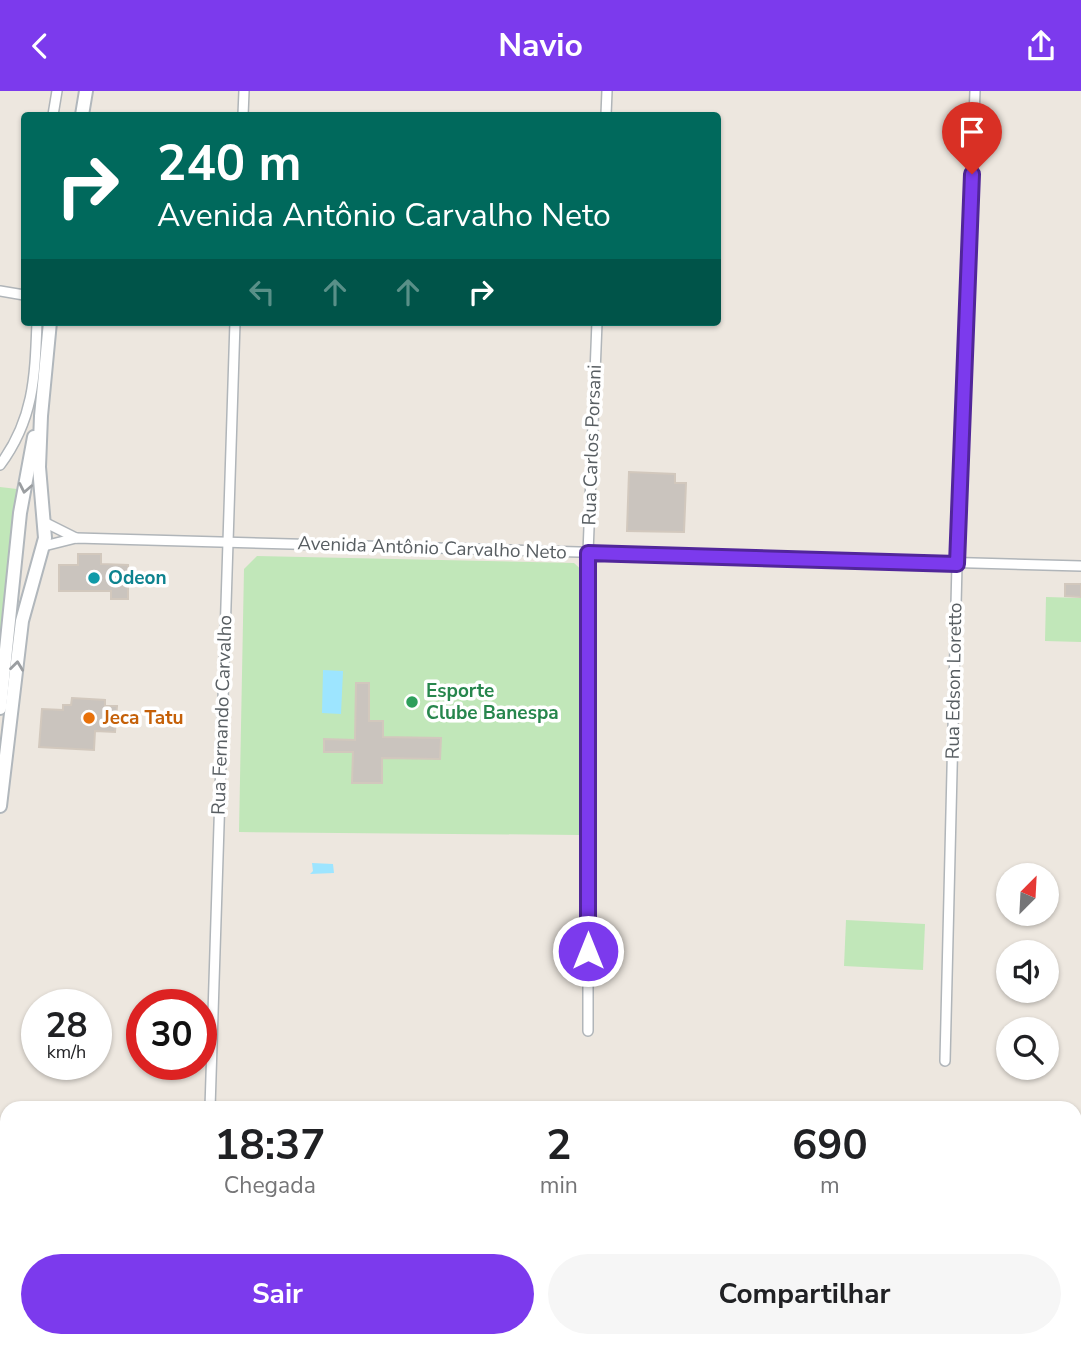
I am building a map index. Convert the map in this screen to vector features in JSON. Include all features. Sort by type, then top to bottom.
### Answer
[{"type":"main road","points":[[82,112],[86,91]]},
{"type":"main road","points":[[0,806],[22,621],[33,575],[43,551],[45,520],[40,467],[41,416],[50,326]]},
{"type":"main road","points":[[0,708],[20,513],[41,416]]},
{"type":"main road","points":[[20,513],[45,520]]},
{"type":"main road","points":[[16,554],[43,551]]},
{"type":"street","points":[[54,112],[57,91]]},
{"type":"street","points":[[243,112],[244,91]]},
{"type":"street","points":[[606,112],[607,91]]},
{"type":"street","name":"Rua Edson Loretto","points":[[945,1061],[957,564],[975,91]]},
{"type":"street","points":[[0,291],[21,294]]},
{"type":"street","points":[[0,464],[18,440],[29,412],[36,366],[37,326]]},
{"type":"street","name":"Rua Fernando Carvalho","points":[[210,1101],[235,326]]},
{"type":"street","name":"Rua Carlos Porsani","points":[[588,1031],[588,553],[597,326]]},
{"type":"street","points":[[45,520],[76,538]]},
{"type":"street","points":[[43,551],[76,538]]},
{"type":"street","name":"Avenida Antônio Carvalho Neto","points":[[76,538],[1081,566]]},
{"type":"green space","points":[[0,487],[17,489],[0,665]]},
{"type":"green space","name":"Esporte Clube Banespa","points":[[257,556],[574,563],[585,573],[579,835],[239,832],[244,569]]},
{"type":"green space","points":[[1046,597],[1081,598],[1081,642],[1045,641]]},
{"type":"green space","points":[[846,920],[925,924],[923,970],[844,966]]},
{"type":"water","points":[[323,670],[343,671],[341,714],[322,713]]},
{"type":"water","points":[[312,863],[333,864],[334,873],[310,874],[313,871]]},
{"type":"building","points":[[629,472],[675,474],[675,483],[686,483],[684,532],[627,531]]},
{"type":"building","name":"Odeon","points":[[78,554],[101,554],[101,564],[128,565],[128,599],[111,599],[111,591],[59,591],[59,565],[78,565]]},
{"type":"building","points":[[1065,584],[1081,584],[1081,597],[1065,596]]},
{"type":"building","points":[[356,683],[369,683],[369,721],[383,721],[383,737],[441,738],[440,759],[382,758],[382,783],[352,783],[353,752],[324,752],[324,739],[355,740]]},
{"type":"building","name":"Jeca Tatu","points":[[72,698],[105,700],[105,706],[117,706],[115,732],[95,731],[94,750],[39,747],[42,709],[63,710],[63,705],[71,705]]},
{"type":"place","name":"Odeon","points":[[94,578]]},
{"type":"place","name":"Esporte Clube Banespa","points":[[412,702]]},
{"type":"place","name":"Jeca Tatu","points":[[89,718]]},
{"type":"route","points":[[588,951],[588,553],[957,564],[972,174]]}]
